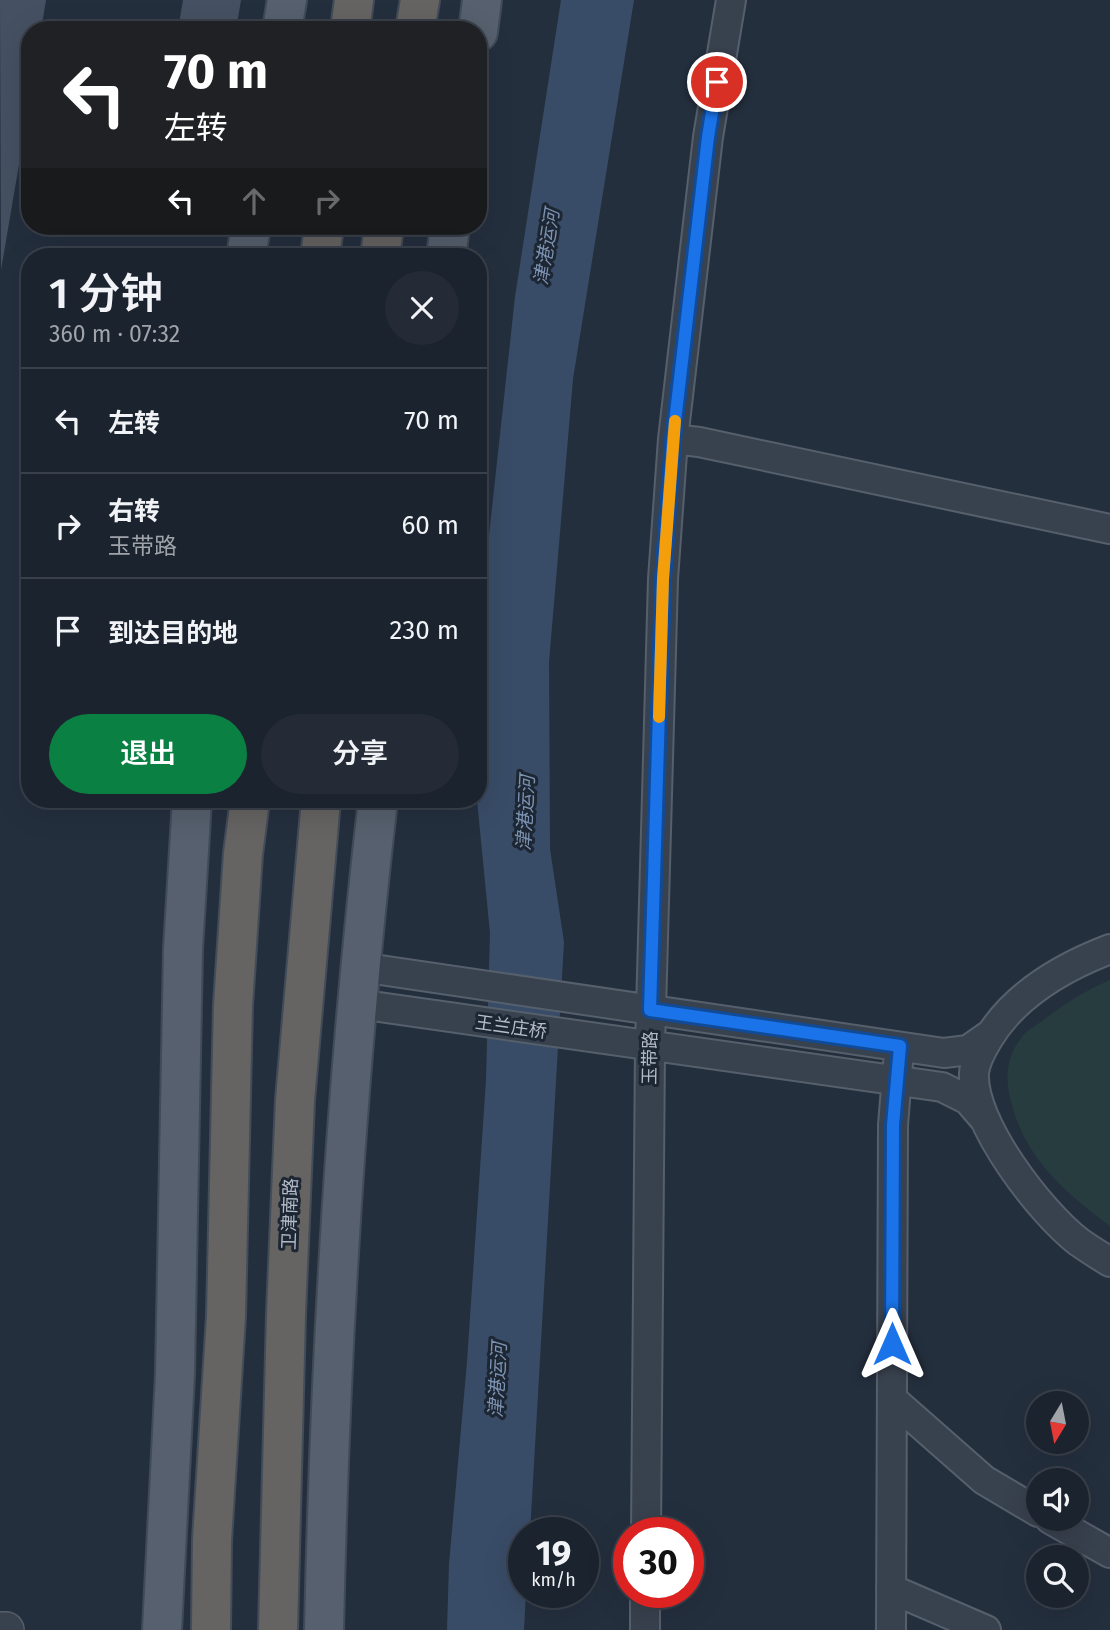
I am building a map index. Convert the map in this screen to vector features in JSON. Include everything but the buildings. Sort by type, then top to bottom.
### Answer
[{"type":"highway","points":[[351,21],[354,0]]},
{"type":"highway","points":[[416,21],[420,0]]},
{"type":"highway","points":[[211,1630],[212,1540],[226,1316],[233,1005],[243,854],[249,808]]},
{"type":"highway","name":"卫津南路","points":[[278,1630],[295,1100],[320,808]]},
{"type":"main road","points":[[284,21],[288,0]]},
{"type":"main road","points":[[479,21],[482,0]]},
{"type":"main road","points":[[162,1630],[175,1374],[183,949],[191,808]]},
{"type":"main road","points":[[235,808],[243,854]]},
{"type":"main road","points":[[324,1630],[333,1376],[347,1107],[377,808]]},
{"type":"street","name":"玉带路","points":[[646,1517],[650,1010],[663,579],[673,439],[708,137],[731,0]]},
{"type":"street","points":[[673,439],[699,442],[1110,529]]},
{"type":"street","points":[[1110,949],[1075,964],[1031,991],[1016,1004],[991,1034],[976,1060],[974,1073],[977,1098],[986,1121],[1015,1169],[1040,1203],[1078,1241],[1110,1262]]},
{"type":"street","name":"王兰庄桥","points":[[359,986],[449,982],[955,1053],[968,1050],[991,1034]]},
{"type":"street","name":"王兰庄桥","points":[[359,986],[446,1017],[942,1087],[968,1100],[986,1121]]},
{"type":"street","points":[[891,1630],[893,1125],[900,1046]]},
{"type":"street","points":[[892,1399],[984,1480],[1026,1505]]},
{"type":"street","points":[[1071,1531],[1110,1553]]},
{"type":"street","points":[[891,1589],[986,1630]]},
{"type":"street","points":[[645,1608],[645,1630]]},
{"type":"street","points":[[0,1630],[6,1630]]},
{"type":"green space","points":[[1110,980],[1110,1226],[1079,1202],[1039,1161],[1020,1128],[1010,1099],[1008,1072],[1011,1055],[1025,1033],[1075,998]]},
{"type":"water","name":"津港运河","points":[[561,0],[634,0],[573,379],[549,662],[550,849],[564,942],[531,1517],[508,1517],[508,1608],[525,1608],[524,1630],[447,1630],[449,1564],[467,1362],[486,1080],[490,933],[478,808],[487,808],[487,554],[515,297]]},
{"type":"slow traffic","points":[[659,717],[663,579],[675,421]]},
{"type":"route","points":[[717,82],[708,137],[673,439],[663,579],[650,1010],[900,1046],[893,1125],[892,1344]]}]
